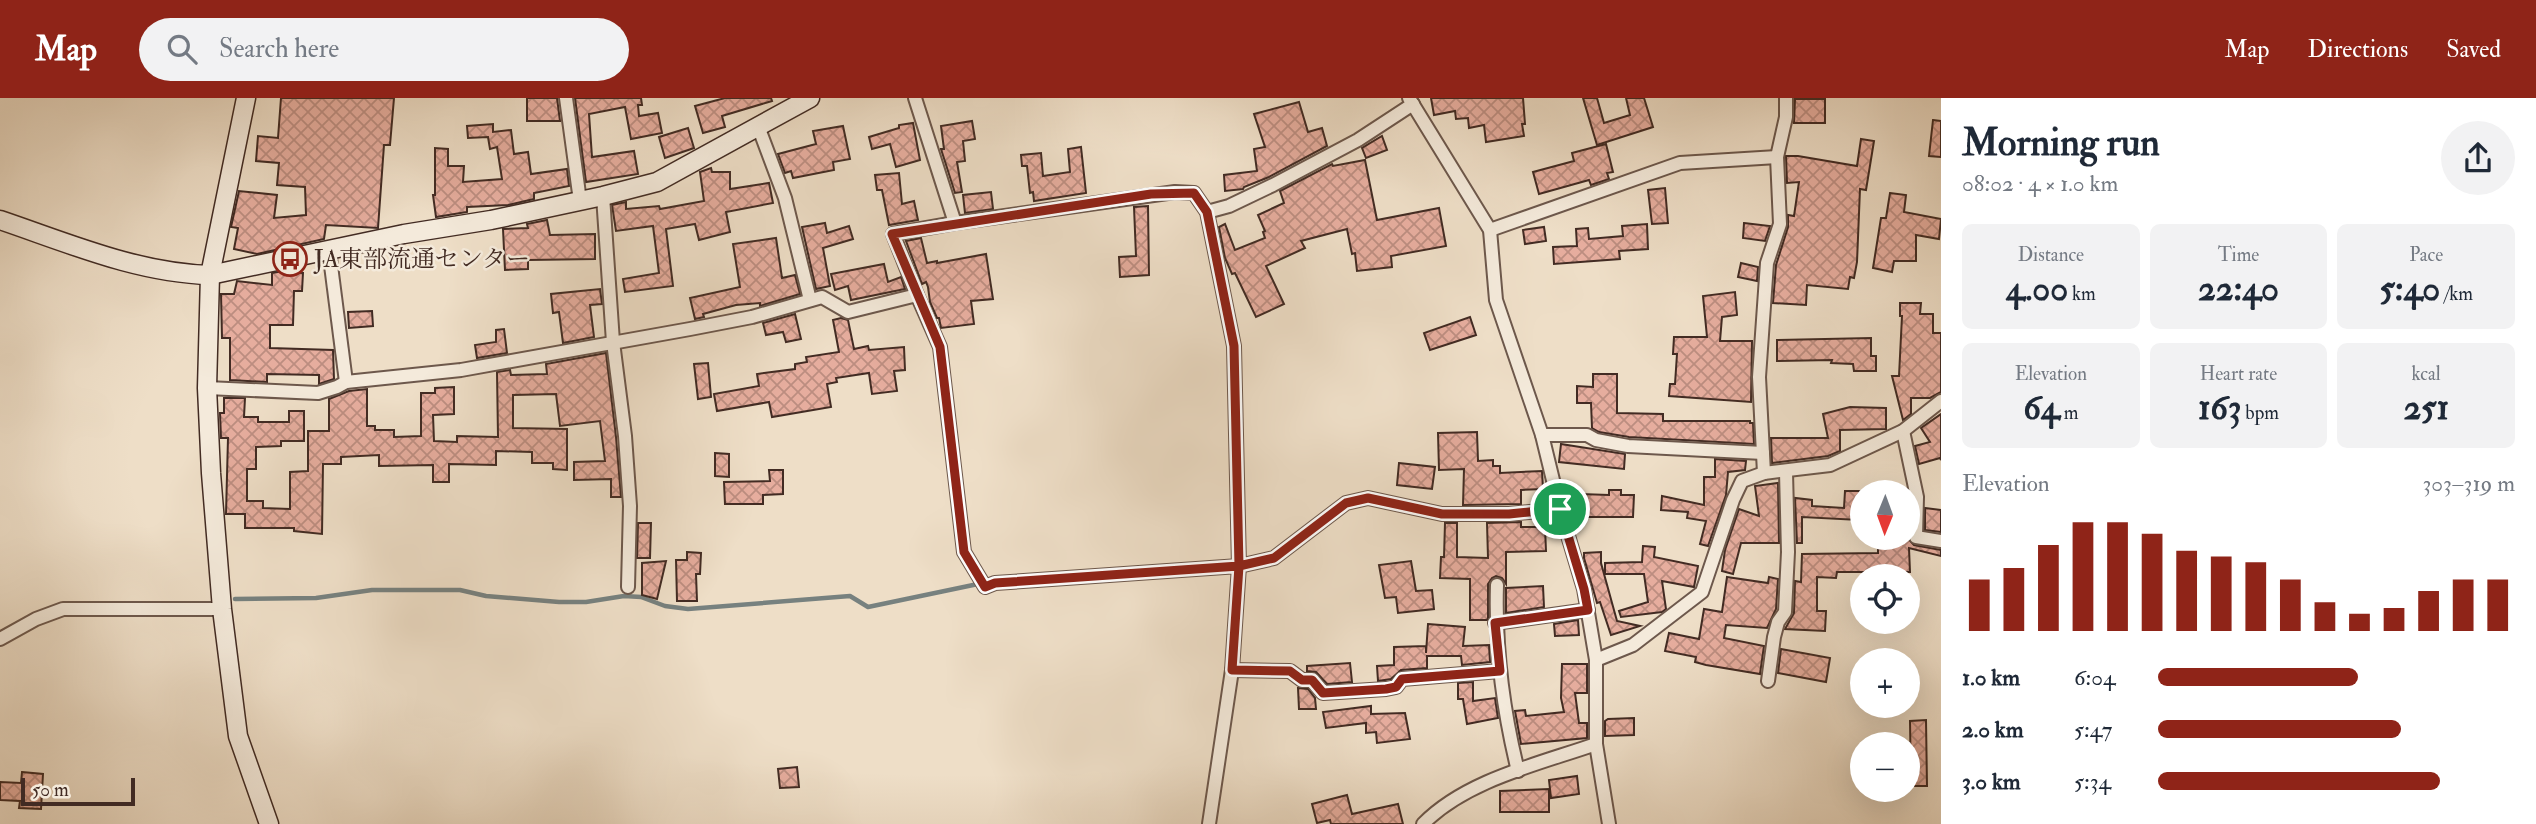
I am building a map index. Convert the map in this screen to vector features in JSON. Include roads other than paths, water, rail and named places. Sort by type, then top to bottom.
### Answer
[{"type":"street","points":[[246,98],[210,275],[207,388],[222,609],[238,736],[269,824]]},
{"type":"street","points":[[566,98],[580,201]]},
{"type":"street","points":[[0,220],[127,263],[210,275],[603,197],[657,182],[810,98]]},
{"type":"street","points":[[915,98],[955,223]]},
{"type":"street","points":[[1764,473],[1759,377],[1767,263],[1780,224],[1777,157],[1786,117],[1786,98]]},
{"type":"street","points":[[1207,212],[1229,206],[1273,185],[1358,139],[1411,101],[1490,229],[1496,300],[1542,435],[1588,610],[1597,660],[1596,744],[1609,824]]},
{"type":"street","points":[[758,126],[785,198],[810,300]]},
{"type":"street","points":[[1490,229],[1680,163],[1777,157]]},
{"type":"street","points":[[1209,824],[1232,670],[1239,566],[1234,346],[1207,212],[1194,193],[1175,192],[892,234],[940,347],[964,552],[985,587],[995,583],[1239,566],[1274,558],[1346,503],[1368,498],[1442,514],[1509,514],[1560,509]]},
{"type":"street","points":[[603,197],[613,342],[625,436],[630,506],[628,587]]},
{"type":"street","points":[[329,250],[346,382]]},
{"type":"street","points":[[207,388],[318,393],[346,382],[461,370],[752,317],[822,297],[848,312],[917,295]]},
{"type":"street","points":[[1597,660],[1633,645],[1702,592],[1742,481],[1764,473],[1830,465],[1902,431],[1941,401]]},
{"type":"street","points":[[1902,431],[1917,497],[1916,537],[1941,541]]},
{"type":"street","points":[[1542,435],[1587,435],[1596,440],[1629,446],[1763,453]]},
{"type":"street","points":[[1768,681],[1774,637],[1778,622],[1785,612],[1788,552],[1786,472]]},
{"type":"street","points":[[1497,585],[1495,623],[1500,671],[1518,771]]},
{"type":"street","points":[[0,639],[63,608],[222,609]]},
{"type":"street","points":[[1495,623],[1588,610]]},
{"type":"street","points":[[1232,670],[1290,671],[1302,680],[1312,680],[1323,693],[1386,689],[1396,687],[1402,679],[1500,671]]},
{"type":"street","points":[[1427,822],[1452,800],[1477,786],[1596,744]]},
{"type":"waterway","points":[[235,599],[316,598],[372,590],[460,590],[486,596],[559,602],[641,597],[665,606],[688,609],[850,596],[868,607],[978,584]]},
{"type":"place","name":"JA東部流通センター","points":[[290,259]]}]
